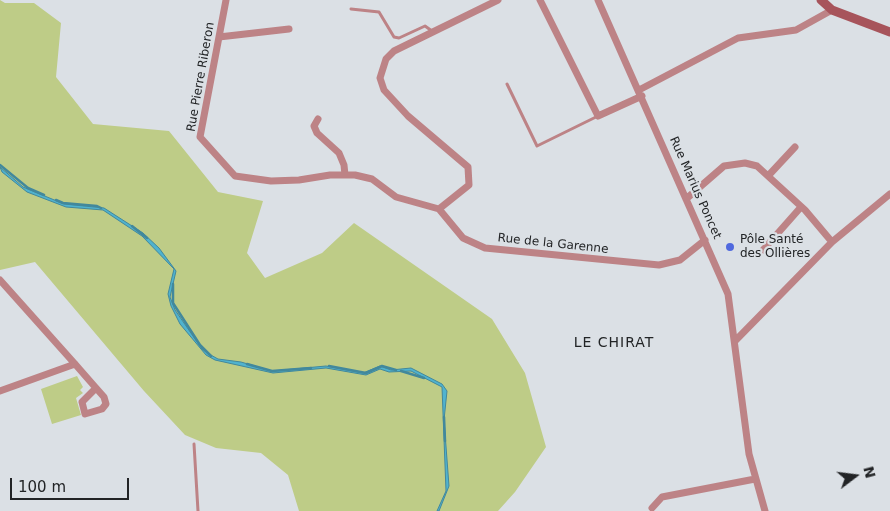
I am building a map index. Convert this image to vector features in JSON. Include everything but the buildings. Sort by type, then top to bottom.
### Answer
[{"type":"street","name":"Rue Pierre Riberon","points":[[226,0],[200,137],[235,176],[271,181],[345,175]]},
{"type":"street","points":[[318,119],[314,126],[317,133],[339,153],[344,165],[345,175],[356,175],[372,180],[396,197],[438,209],[469,185],[468,167],[408,116],[384,90],[380,78],[386,59],[394,51],[498,0]]},
{"type":"street","points":[[540,0],[598,116],[738,38],[803,28],[832,10]]},
{"type":"street","name":"Rue Marius Poncet","points":[[598,0],[641,93],[728,294],[736,341],[749,454],[765,511]]},
{"type":"street","points":[[821,0],[832,10],[890,32]]},
{"type":"street","points":[[219,36],[289,29]]},
{"type":"street","points":[[768,176],[795,147]]},
{"type":"street","points":[[686,199],[717,170],[733,163],[757,166],[801,207],[832,242]]},
{"type":"street","points":[[736,341],[832,242],[890,194]]},
{"type":"street","points":[[763,250],[801,207]]},
{"type":"street","name":"Rue de la Garenne","points":[[438,209],[463,238],[485,248],[659,265],[680,260],[705,240]]},
{"type":"street","points":[[0,280],[96,388]]},
{"type":"street","points":[[0,390],[75,364]]},
{"type":"street","points":[[652,508],[662,497],[755,479]]},
{"type":"lane","points":[[350,9],[379,12],[394,37],[399,38],[425,26],[432,31]]},
{"type":"lane","points":[[507,84],[538,146],[598,116]]},
{"type":"lane","points":[[194,444],[198,511]]},
{"type":"green space","points":[[0,0],[5,3],[34,3],[61,23],[56,77],[93,124],[169,131],[218,192],[263,201],[247,253],[265,278],[322,253],[354,223],[492,319],[525,373],[546,447],[515,492],[498,511],[299,511],[288,475],[261,453],[216,448],[185,435],[144,391],[35,262],[0,270]]},
{"type":"green space","points":[[77,376],[83,387],[80,390],[83,393],[76,398],[81,415],[52,424],[41,389]]},
{"type":"water","points":[[0,167],[23,187],[64,204],[104,208],[143,233],[159,248],[176,271],[170,297],[175,310],[202,349],[218,359],[241,362],[272,371],[326,366],[363,373],[380,366],[391,370],[411,368],[442,384],[447,391],[444,420],[449,486],[439,511],[437,511],[446,491],[442,387],[411,371],[389,372],[380,369],[366,375],[326,368],[273,373],[215,360],[206,355],[180,324],[171,306],[168,294],[174,269],[142,236],[103,210],[66,207],[27,192],[2,172]]},
{"type":"waterway","points":[[0,165],[28,188],[44,195]]},
{"type":"waterway","points":[[56,200],[63,203],[101,208]]},
{"type":"waterway","points":[[132,226],[147,238]]},
{"type":"waterway","points":[[173,284],[173,303],[200,345],[211,356]]},
{"type":"waterway","points":[[247,364],[272,371],[311,368]]},
{"type":"waterway","points":[[329,366],[366,373],[382,366],[396,370]]},
{"type":"waterway","points":[[401,371],[424,378]]},
{"type":"waterway","points":[[444,417],[445,441]]},
{"type":"place","name":"Pôle Santé des Ollières","points":[[730,247]]},
{"type":"district","name":"LE CHIRAT","points":[[614,343]]}]
